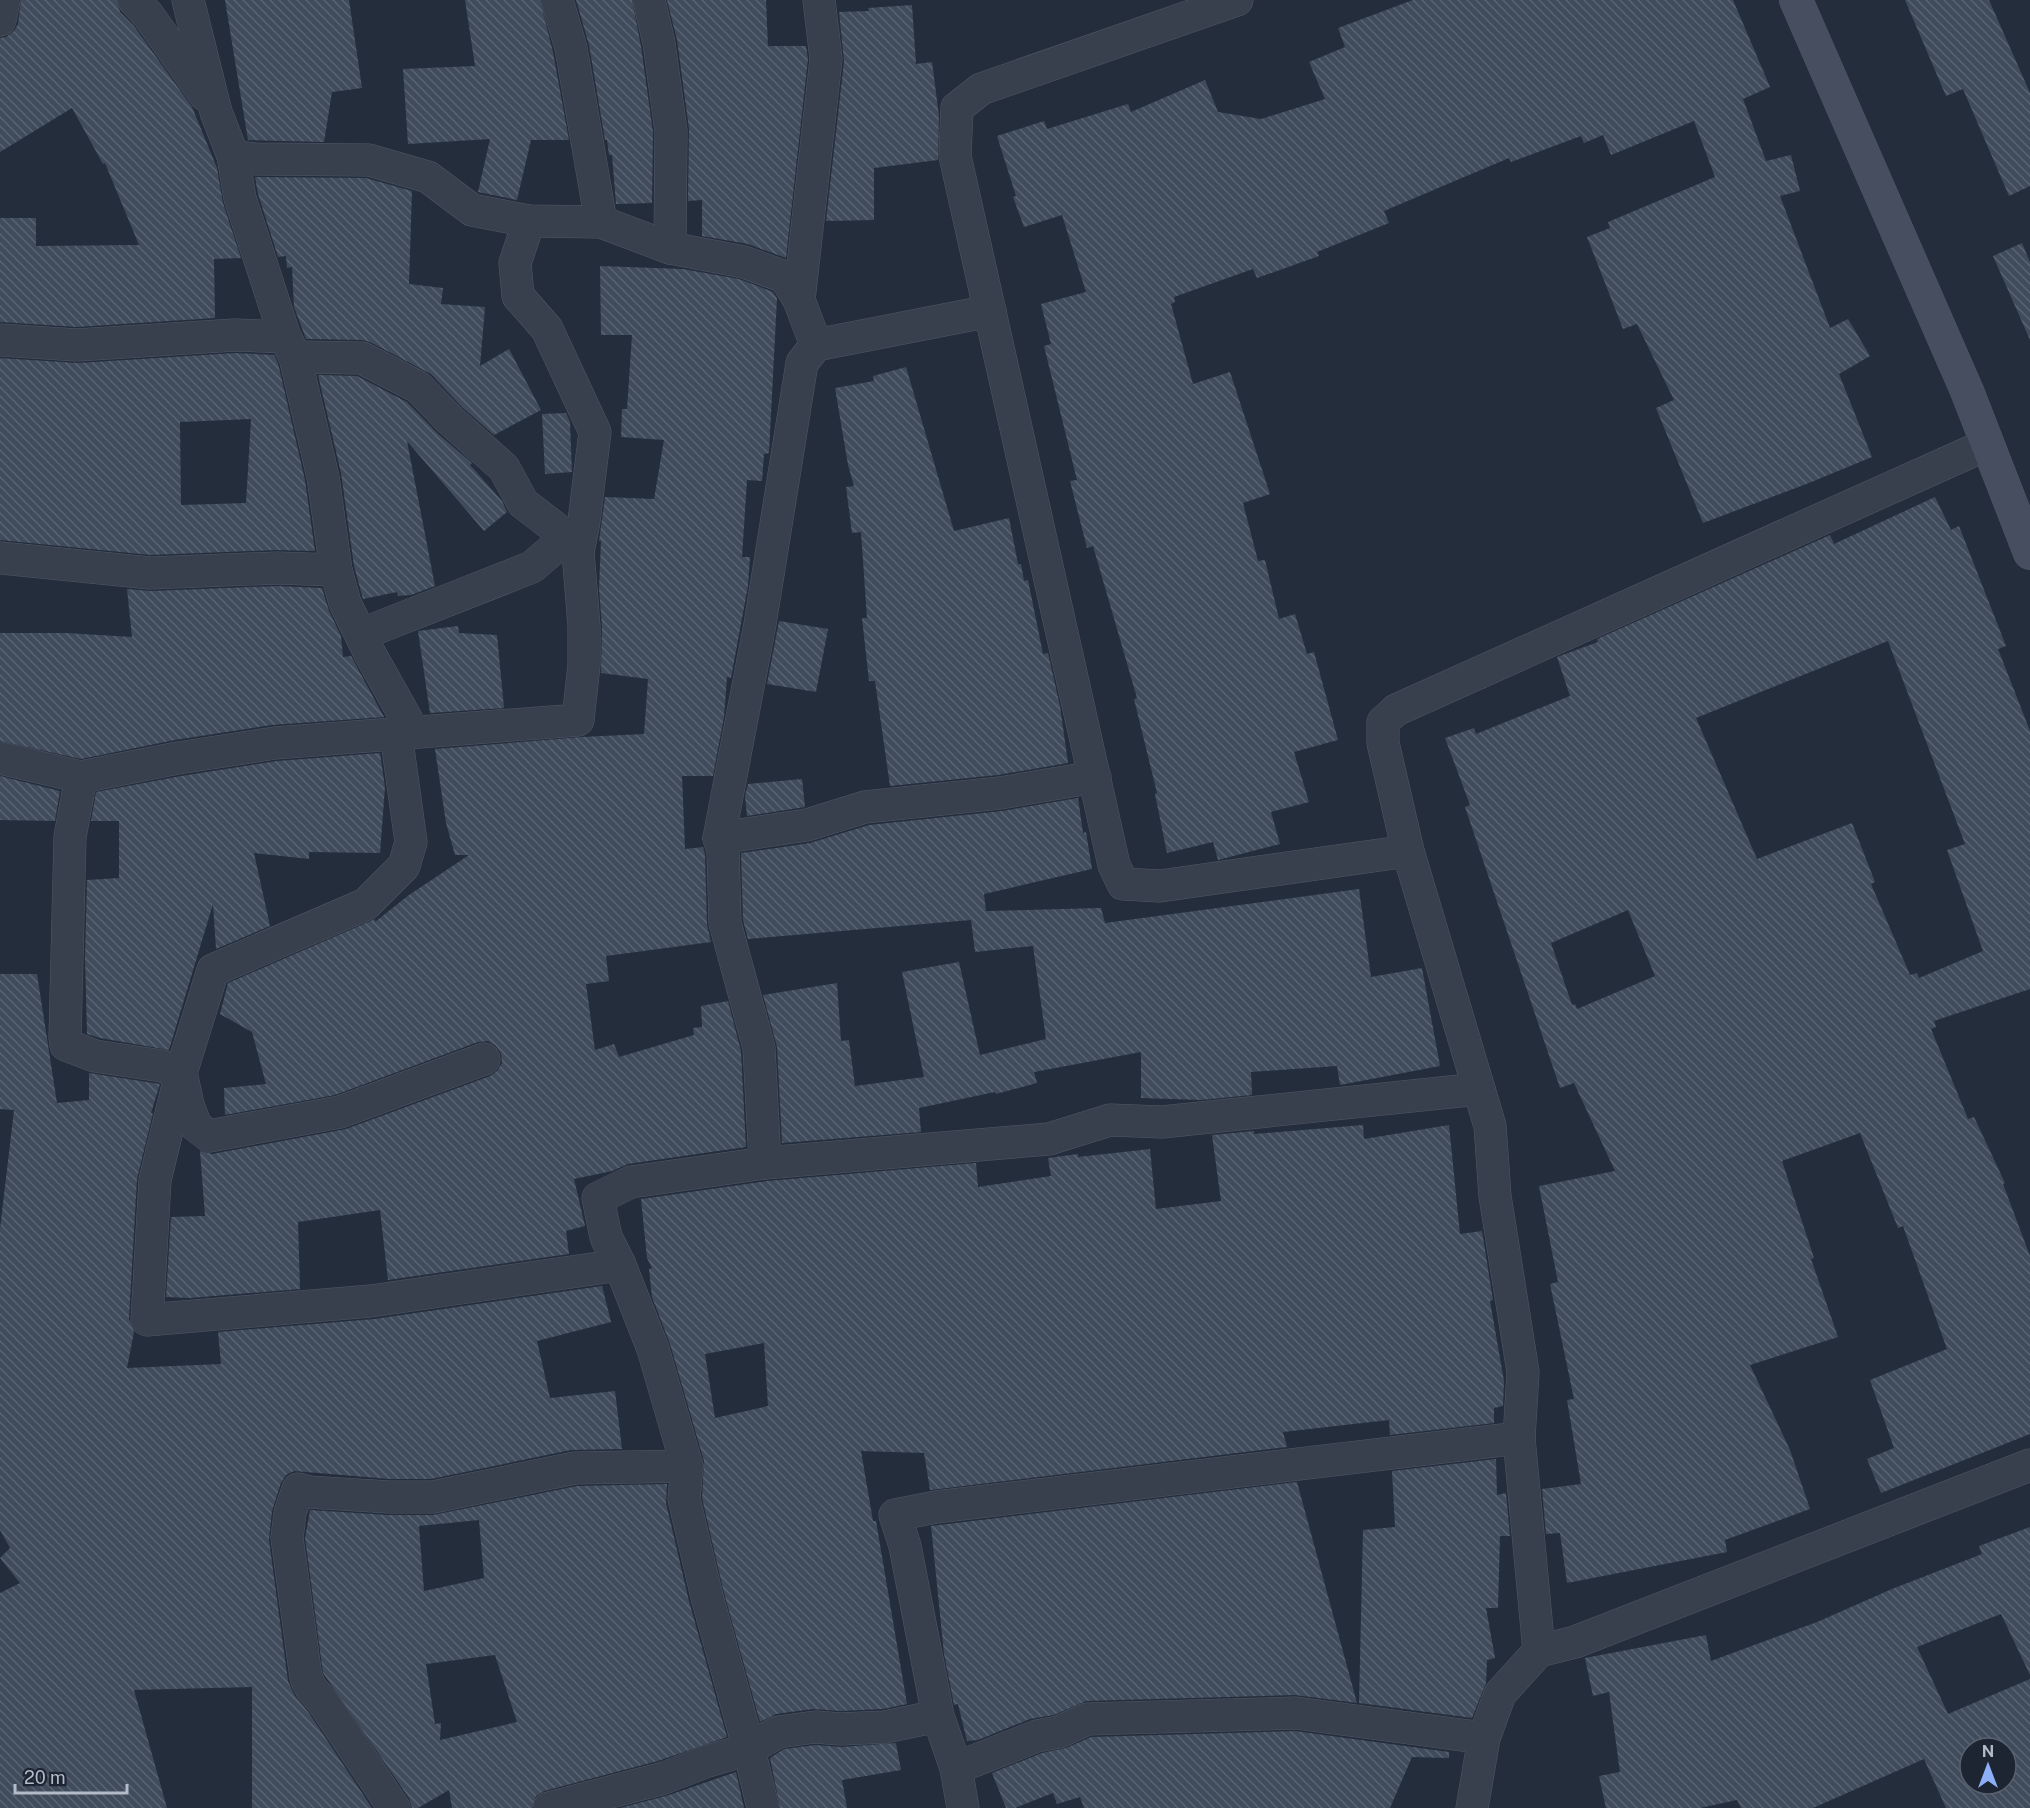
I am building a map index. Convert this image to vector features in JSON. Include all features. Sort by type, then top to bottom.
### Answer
[{"type":"street","points":[[0,20],[4,0]]},
{"type":"street","points":[[134,0],[148,15],[216,112]]},
{"type":"street","points":[[188,0],[216,112],[233,156],[240,198],[290,347],[323,477],[336,570],[345,603],[406,720],[396,734],[411,842],[404,866],[366,904],[213,969],[181,1073],[155,1180],[147,1320],[371,1301],[620,1265]]},
{"type":"street","points":[[557,0],[571,48],[601,222]]},
{"type":"street","points":[[649,0],[659,43],[671,131],[670,248]]},
{"type":"street","points":[[799,300],[825,59],[819,0]]},
{"type":"street","points":[[1237,0],[981,89],[957,108],[955,156],[1114,865],[1123,884],[1160,886],[1408,851]]},
{"type":"street","points":[[1796,0],[1968,391],[2030,553]]},
{"type":"street","points":[[233,156],[255,159],[369,160],[428,177],[472,210],[530,221],[601,222],[670,248],[744,262],[785,277],[799,300],[816,345]]},
{"type":"street","points":[[0,758],[81,777],[178,758],[275,743],[578,720],[584,665],[584,626],[573,544],[584,521],[595,432],[547,328],[518,296],[515,263],[530,221]]},
{"type":"street","points":[[765,1164],[759,1048],[725,923],[723,851],[719,838],[760,624],[802,363],[816,345],[990,310]]},
{"type":"street","points":[[0,340],[77,345],[235,335],[290,347],[363,358],[418,387],[450,420],[504,468],[523,503],[573,544]]},
{"type":"street","points":[[1539,1651],[1519,1438],[1523,1372],[1495,1196],[1490,1126],[1408,851],[1383,743],[1383,722],[1396,710],[1988,444]]},
{"type":"street","points":[[362,634],[532,567],[573,544]]},
{"type":"street","points":[[0,558],[150,573],[278,568],[336,570]]},
{"type":"street","points":[[81,777],[69,837],[66,1045],[95,1056],[162,1066],[181,1073]]},
{"type":"street","points":[[719,838],[807,825],[865,807],[1000,793],[1095,777]]},
{"type":"street","points":[[181,1073],[195,1126],[209,1136],[340,1112],[484,1059]]},
{"type":"street","points":[[763,1808],[715,1628],[684,1499],[687,1466],[653,1349],[620,1265],[606,1237],[598,1198],[631,1182],[765,1164],[1049,1139],[1110,1120],[1162,1122],[1479,1089]]},
{"type":"street","points":[[963,1808],[956,1768],[938,1716],[905,1546],[895,1515],[936,1507],[1519,1438]]},
{"type":"street","points":[[1472,1808],[1484,1738],[1500,1694],[1539,1651],[1575,1642],[2030,1465]]},
{"type":"street","points":[[394,1808],[323,1702],[310,1688],[306,1678],[287,1538],[290,1514],[298,1489],[309,1492],[389,1497],[434,1497],[575,1468],[687,1466]]},
{"type":"street","points":[[956,1768],[1036,1736],[1059,1732],[1087,1719],[1296,1713],[1484,1738]]},
{"type":"street","points":[[549,1808],[664,1778],[705,1762],[749,1749],[778,1732],[815,1727],[840,1729],[885,1727],[938,1716]]},
{"type":"building","points":[[21,0],[117,0],[120,12],[134,26],[192,107],[217,168],[223,203],[241,258],[214,259],[215,318],[77,327],[0,322],[0,218],[36,218],[36,246],[139,245],[105,163],[103,164],[72,108],[0,152],[0,38],[14,31],[18,24]]},
{"type":"building","points":[[225,0],[349,0],[362,88],[332,92],[324,142],[248,140]]},
{"type":"building","points":[[465,0],[540,0],[553,52],[569,140],[531,140],[517,200],[478,192],[490,139],[408,144],[403,69],[475,66]]},
{"type":"building","points":[[576,0],[632,0],[653,132],[652,203],[616,204],[612,155],[609,155],[607,140],[605,140],[589,45]]},
{"type":"building","points":[[667,0],[766,0],[768,46],[806,46],[808,59],[786,258],[748,244],[702,236],[702,200],[688,201],[689,129],[677,40]]},
{"type":"building","points":[[1413,0],[1733,0],[1770,87],[1743,99],[1766,161],[1791,155],[1800,191],[1780,196],[1830,328],[1848,319],[1870,356],[1839,374],[1872,457],[1703,523],[1656,408],[1674,400],[1637,324],[1623,329],[1587,237],[1610,228],[1608,222],[1715,177],[1694,121],[1611,155],[1603,135],[1584,143],[1581,136],[1511,162],[1509,158],[1384,211],[1389,223],[1317,252],[1319,256],[1257,278],[1253,269],[1174,297],[1175,302],[1171,304],[1193,384],[1230,372],[1270,494],[1243,503],[1258,561],[1265,560],[1279,619],[1295,614],[1307,654],[1314,652],[1338,740],[1294,752],[1309,802],[1271,812],[1280,844],[1218,860],[1213,842],[1167,853],[1155,794],[1157,793],[1134,699],[1137,698],[1093,546],[1087,548],[1070,481],[1077,480],[1044,346],[1051,344],[1041,304],[1086,292],[1062,215],[1024,227],[1013,197],[1016,196],[997,136],[1044,121],[1047,129],[1128,104],[1131,112],[1205,80],[1218,112],[1261,119],[1325,99],[1309,62],[1345,47],[1338,28]]},
{"type":"building","points":[[1905,0],[1989,0],[2030,93],[2030,186],[2009,196],[1963,89],[1946,96]]},
{"type":"building","points":[[912,5],[916,64],[932,62],[939,116],[938,160],[874,168],[874,220],[826,221],[844,61],[839,12],[869,11],[868,8]]},
{"type":"building","points":[[255,177],[366,178],[412,191],[409,284],[443,288],[441,304],[485,307],[480,366],[509,349],[541,410],[494,435],[462,407],[431,374],[370,342],[306,339],[294,307],[292,267],[287,268],[286,256],[278,257],[258,194]]},
{"type":"building","points":[[2022,243],[2030,262],[2030,340],[1993,256]]},
{"type":"building","points":[[600,266],[683,269],[739,279],[773,292],[777,298],[769,453],[764,454],[762,481],[747,480],[742,557],[750,557],[748,586],[731,678],[727,677],[724,717],[713,776],[682,776],[685,849],[703,847],[705,854],[707,924],[711,942],[606,956],[609,981],[586,984],[595,1050],[614,1044],[619,1057],[694,1035],[693,1028],[702,1027],[701,1006],[728,1001],[741,1051],[746,1147],[628,1164],[612,1171],[574,1179],[585,1226],[566,1231],[569,1254],[388,1280],[380,1210],[298,1222],[300,1289],[190,1298],[166,1297],[171,1217],[205,1216],[200,1151],[212,1154],[346,1129],[490,1076],[502,1063],[501,1053],[496,1046],[488,1041],[478,1042],[335,1095],[225,1115],[224,1088],[266,1084],[252,1032],[220,1014],[228,983],[375,919],[375,922],[409,895],[469,855],[455,855],[446,823],[435,749],[644,734],[648,679],[601,673],[602,626],[599,589],[601,541],[599,541],[605,497],[654,499],[664,440],[621,437],[622,409],[627,409],[632,335],[601,335]]},
{"type":"building","points":[[235,353],[274,355],[278,363],[305,480],[315,551],[276,550],[151,555],[0,540],[0,358],[78,363]],"holes":[[[251,419],[246,503],[181,505],[180,422]]]},
{"type":"building","points":[[906,367],[954,531],[1009,518],[1018,564],[1021,564],[1024,581],[1028,580],[1043,654],[1048,653],[1060,706],[1068,763],[998,775],[890,786],[875,681],[869,681],[862,618],[867,618],[861,532],[852,533],[846,487],[854,486],[848,465],[835,388],[874,381],[873,376]]},
{"type":"building","points":[[318,375],[357,376],[407,402],[437,433],[472,463],[470,465],[502,501],[507,512],[484,531],[407,441],[435,586],[411,595],[398,596],[397,592],[363,599],[354,566],[341,473]]},
{"type":"building","points":[[566,413],[570,422],[572,472],[545,474],[542,414]]},
{"type":"building","points":[[1935,497],[1951,530],[1959,526],[2006,646],[1998,649],[2030,731],[2030,989],[1934,1021],[1936,1027],[1931,1029],[1968,1119],[1974,1117],[2005,1183],[2003,1184],[2030,1256],[2030,1434],[1881,1493],[1867,1459],[1894,1448],[1870,1380],[1947,1349],[1903,1226],[1898,1228],[1860,1133],[1782,1161],[1814,1258],[1811,1259],[1838,1337],[1750,1365],[1790,1450],[1810,1509],[1725,1540],[1727,1552],[1567,1583],[1560,1533],[1546,1534],[1542,1489],[1581,1484],[1567,1400],[1574,1399],[1550,1284],[1558,1282],[1539,1186],[1615,1171],[1574,1083],[1560,1088],[1465,807],[1470,805],[1445,738],[1474,728],[1476,734],[1570,696],[1557,657],[1598,642],[1597,639],[1830,535],[1834,544]],"holes":[[[1888,641],[1965,844],[1947,850],[1983,951],[1919,978],[1917,973],[1910,975],[1871,884],[1875,882],[1852,823],[1757,859],[1696,718]],[[1628,910],[1655,976],[1577,1009],[1575,1004],[1572,1005],[1551,943]]]},
{"type":"building","points":[[277,586],[322,588],[329,611],[341,636],[343,657],[351,656],[384,717],[272,725],[175,740],[81,759],[0,741],[0,633],[66,633],[132,637],[127,589],[151,591]]},
{"type":"building","points":[[779,621],[828,629],[816,692],[767,684]]},
{"type":"building","points":[[458,626],[459,633],[497,635],[504,708],[430,713],[418,631]]},
{"type":"building","points":[[380,753],[385,787],[380,853],[309,852],[309,859],[254,853],[270,926],[216,949],[213,904],[169,1050],[87,1034],[85,957],[87,880],[119,878],[119,821],[91,821],[96,792],[277,761]]},
{"type":"building","points":[[0,776],[60,791],[55,821],[0,820]]},
{"type":"building","points":[[802,779],[805,807],[747,816],[745,796],[748,784]]},
{"type":"building","points":[[1078,798],[1083,833],[1086,832],[1092,869],[984,894],[986,911],[1101,908],[1105,923],[1359,889],[1371,977],[1422,968],[1440,1066],[1340,1085],[1337,1066],[1251,1072],[1252,1095],[1201,1100],[1141,1098],[1141,1052],[1034,1072],[1037,1083],[996,1094],[995,1092],[919,1108],[921,1132],[782,1143],[777,1047],[763,995],[837,983],[841,1041],[849,1040],[855,1086],[924,1077],[902,972],[959,962],[980,1055],[1046,1039],[1033,946],[975,952],[971,920],[748,939],[743,920],[741,853],[810,843],[869,825],[1002,811]]},
{"type":"building","points":[[0,974],[37,974],[57,1103],[89,1100],[89,1073],[160,1084],[151,1113],[153,1113],[137,1179],[129,1319],[134,1332],[127,1368],[221,1364],[218,1332],[374,1319],[602,1286],[611,1322],[537,1341],[550,1398],[615,1391],[622,1449],[571,1450],[431,1479],[390,1479],[294,1471],[286,1475],[281,1483],[272,1511],[269,1540],[288,1681],[295,1696],[309,1713],[372,1808],[252,1808],[252,1687],[134,1690],[167,1808],[0,1808],[0,1593],[20,1583],[0,1558],[10,1548],[0,1530],[0,1229],[14,1110],[0,1109]]},
{"type":"building","points":[[1363,1125],[1364,1139],[1449,1125],[1460,1234],[1482,1231],[1493,1300],[1490,1301],[1504,1381],[1503,1406],[1494,1408],[1494,1423],[1390,1435],[1389,1420],[1283,1432],[1287,1447],[930,1490],[924,1453],[861,1451],[873,1521],[876,1521],[907,1704],[883,1709],[840,1711],[813,1709],[776,1714],[760,1722],[724,1593],[702,1498],[704,1461],[670,1344],[652,1297],[649,1269],[652,1268],[647,1258],[641,1199],[767,1181],[976,1163],[978,1187],[1051,1176],[1048,1158],[1150,1149],[1156,1209],[1221,1201],[1212,1135],[1254,1131],[1254,1134]],"holes":[[[764,1343],[768,1406],[715,1418],[705,1354]]]},
{"type":"building","points":[[1496,1459],[1497,1495],[1506,1493],[1510,1536],[1500,1536],[1498,1608],[1486,1608],[1495,1658],[1487,1660],[1486,1683],[1472,1718],[1359,1703],[1363,1530],[1395,1527],[1392,1471]]},
{"type":"building","points":[[1297,1482],[1357,1703],[1295,1695],[1086,1701],[1054,1715],[1030,1719],[978,1740],[967,1741],[958,1704],[954,1705],[944,1654],[931,1526]]},
{"type":"building","points":[[667,1484],[666,1503],[689,1601],[727,1737],[658,1761],[544,1791],[536,1796],[532,1808],[452,1808],[449,1790],[418,1808],[412,1808],[409,1798],[323,1673],[305,1538],[310,1510],[388,1515],[433,1515],[577,1486]],"holes":[[[479,1520],[484,1578],[424,1591],[419,1526]],[[495,1655],[517,1722],[440,1740],[441,1723],[435,1724],[426,1664]]]},
{"type":"building","points":[[2030,1527],[2030,1675],[2001,1614],[1917,1647],[1948,1714],[2030,1679],[2030,1808],[1946,1808],[1924,1759],[1813,1808],[1741,1808],[1737,1800],[1700,1808],[1606,1808],[1599,1776],[1620,1772],[1609,1692],[1593,1696],[1585,1658],[1706,1635],[1711,1661],[1817,1622],[1892,1589],[1982,1554],[1979,1546]]},
{"type":"building","points":[[1295,1731],[1449,1752],[1449,1758],[1412,1757],[1390,1808],[1084,1808],[1080,1797],[1057,1804],[1053,1793],[1015,1808],[1006,1808],[992,1773],[1091,1737]]},
{"type":"building","points":[[896,1743],[901,1770],[842,1780],[847,1808],[780,1808],[770,1758],[784,1749],[815,1745],[841,1747]]},
{"type":"building","points":[[736,1772],[744,1808],[620,1808],[669,1795]]}]
